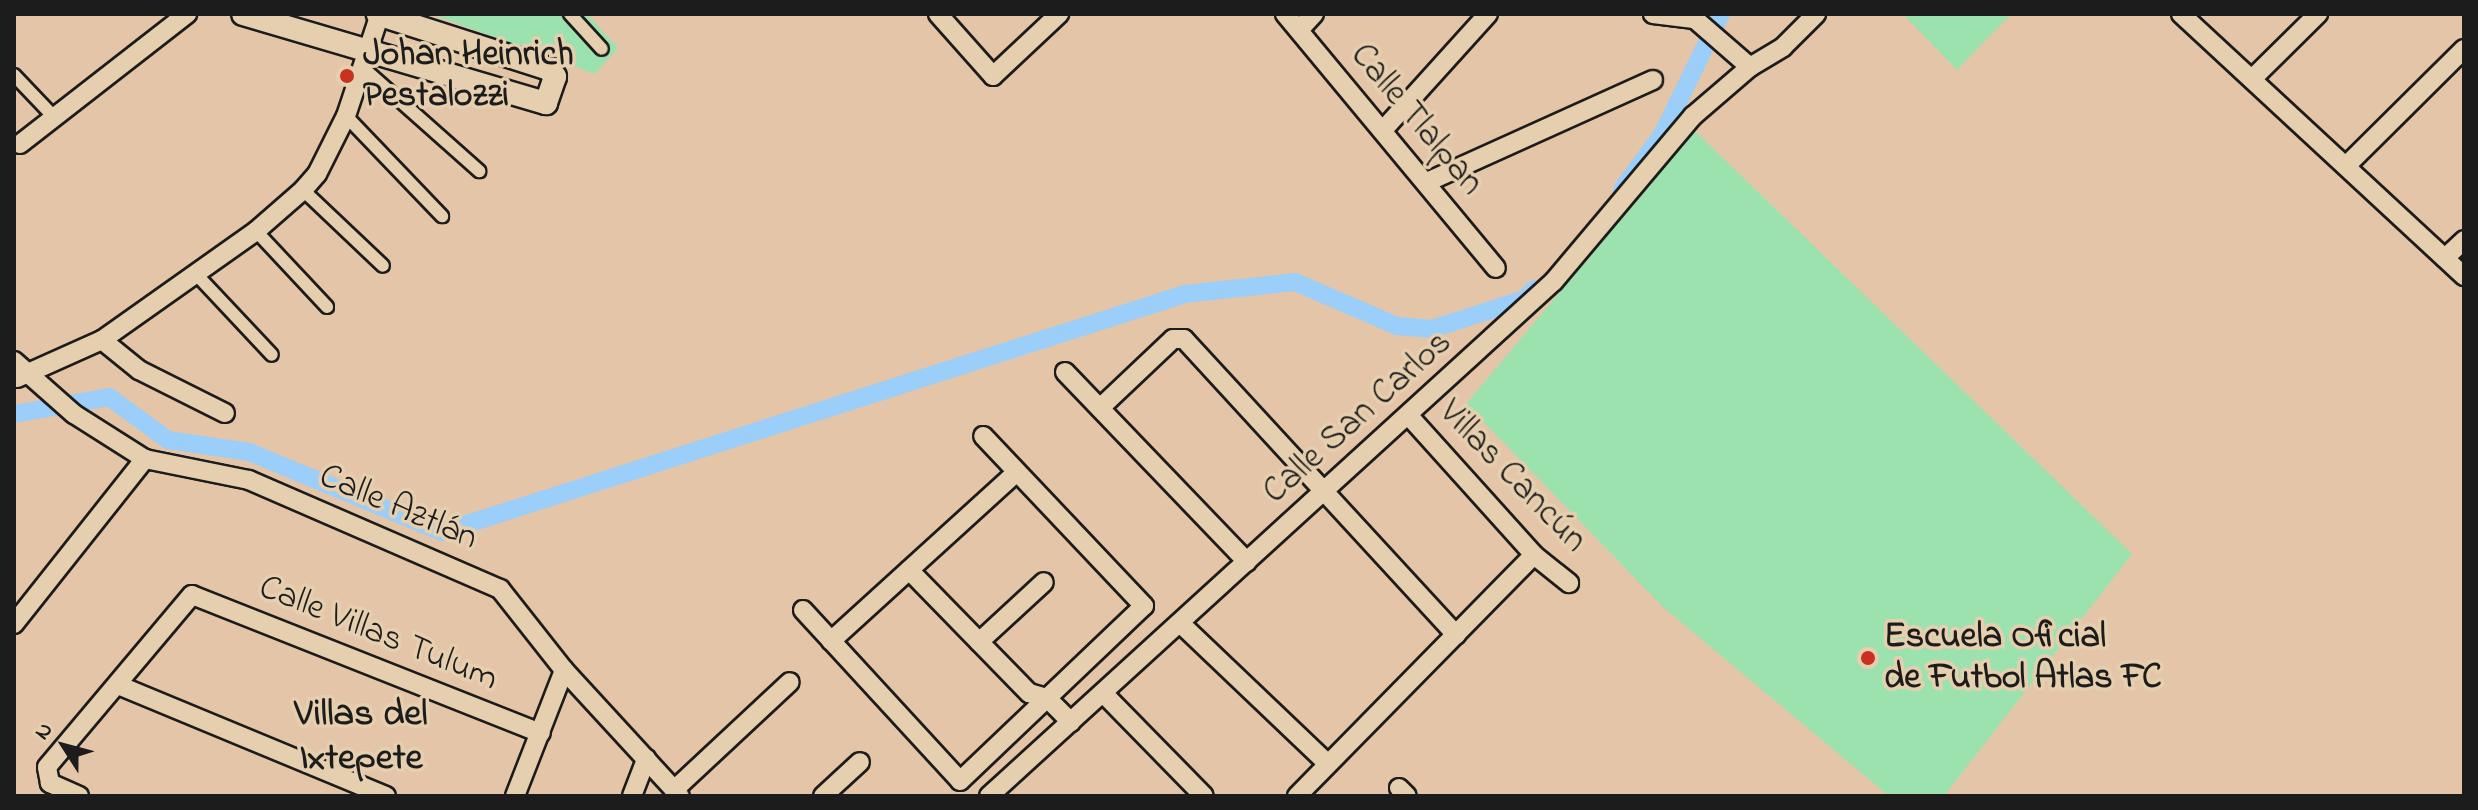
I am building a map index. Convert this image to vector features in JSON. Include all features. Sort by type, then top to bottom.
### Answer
[{"type":"street","points":[[17,147],[187,14]]},
{"type":"street","points":[[24,375],[102,340],[256,231],[303,190],[323,165],[346,116],[365,59],[379,14],[549,69],[555,77],[546,103],[365,59],[243,14]]},
{"type":"street","points":[[570,14],[602,49]]},
{"type":"street","points":[[938,14],[993,76],[1059,14]]},
{"type":"street","name":"Calle Tlalpan","points":[[1285,14],[1384,129],[1496,268]]},
{"type":"street","points":[[1299,30],[1314,14]]},
{"type":"street","points":[[1384,129],[1488,14]]},
{"type":"street","points":[[1654,14],[1695,21],[1750,67]]},
{"type":"street","name":"Calle San Carlos","points":[[989,796],[1071,722],[1109,699],[1180,623],[1554,281],[1693,116],[1750,67],[1783,47],[1816,14]]},
{"type":"street","points":[[2252,79],[2318,14]]},
{"type":"street","points":[[2191,17],[2252,79],[2464,276]]},
{"type":"street","points":[[2346,166],[2464,49]]},
{"type":"street","points":[[365,59],[479,171]]},
{"type":"street","points":[[14,75],[54,117]]},
{"type":"street","points":[[1427,182],[1653,80]]},
{"type":"street","points":[[346,116],[442,216]]},
{"type":"street","points":[[303,190],[383,266]]},
{"type":"street","points":[[256,231],[327,307]]},
{"type":"street","points":[[2445,258],[2464,240]]},
{"type":"street","points":[[195,273],[272,355]]},
{"type":"street","points":[[1100,408],[1173,339],[1181,337],[1456,635]]},
{"type":"street","points":[[102,340],[139,370],[225,413]]},
{"type":"street","points":[[1065,372],[1247,562]]},
{"type":"street","name":"Calle Aztlán","points":[[24,375],[74,414],[145,459],[249,480],[486,580],[511,599],[564,670],[677,793]]},
{"type":"street","name":"Villas Cancún","points":[[1409,416],[1534,555],[1569,583]]},
{"type":"street","points":[[803,610],[960,781],[1032,712],[1038,696],[1144,606],[983,436]]},
{"type":"street","points":[[14,624],[145,459]]},
{"type":"street","points":[[831,641],[1017,472]]},
{"type":"street","points":[[1297,796],[1534,555]]},
{"type":"street","points":[[909,570],[979,642],[1071,722]]},
{"type":"street","points":[[979,642],[1044,582]]},
{"type":"street","name":"Calle Villas Tulum","points":[[118,685],[192,595],[541,733]]},
{"type":"street","points":[[1180,623],[1328,764]]},
{"type":"street","points":[[515,796],[564,670]]},
{"type":"street","points":[[677,793],[790,682]]},
{"type":"street","points":[[79,796],[46,778],[47,767],[118,685],[386,796]]},
{"type":"street","points":[[1109,699],[1204,796]]},
{"type":"street","points":[[1032,712],[1054,737]]},
{"type":"street","points":[[632,796],[646,759]]},
{"type":"street","points":[[823,796],[860,762]]},
{"type":"green space","points":[[431,14],[587,14],[618,48],[595,74]]},
{"type":"green space","points":[[1903,14],[2011,14],[1957,70]]},
{"type":"green space","points":[[1695,131],[2132,554],[1944,796],[1889,796],[1664,608],[1466,404]]},
{"type":"waterway","points":[[1622,189],[1662,135],[1721,14]]},
{"type":"waterway","points":[[14,414],[109,397],[168,440],[249,452],[442,532],[1185,294],[1295,282],[1397,326],[1432,329],[1525,299],[1534,289]]},
{"type":"place","name":"Johan Heinrich Pestalozzi","points":[[347,76]]},
{"type":"place","name":"Escuela Oficial de Futbol Atlas FC","points":[[1868,658]]},
{"type":"district","name":"Villas del Ixtepete","points":[[361,738]]}]
